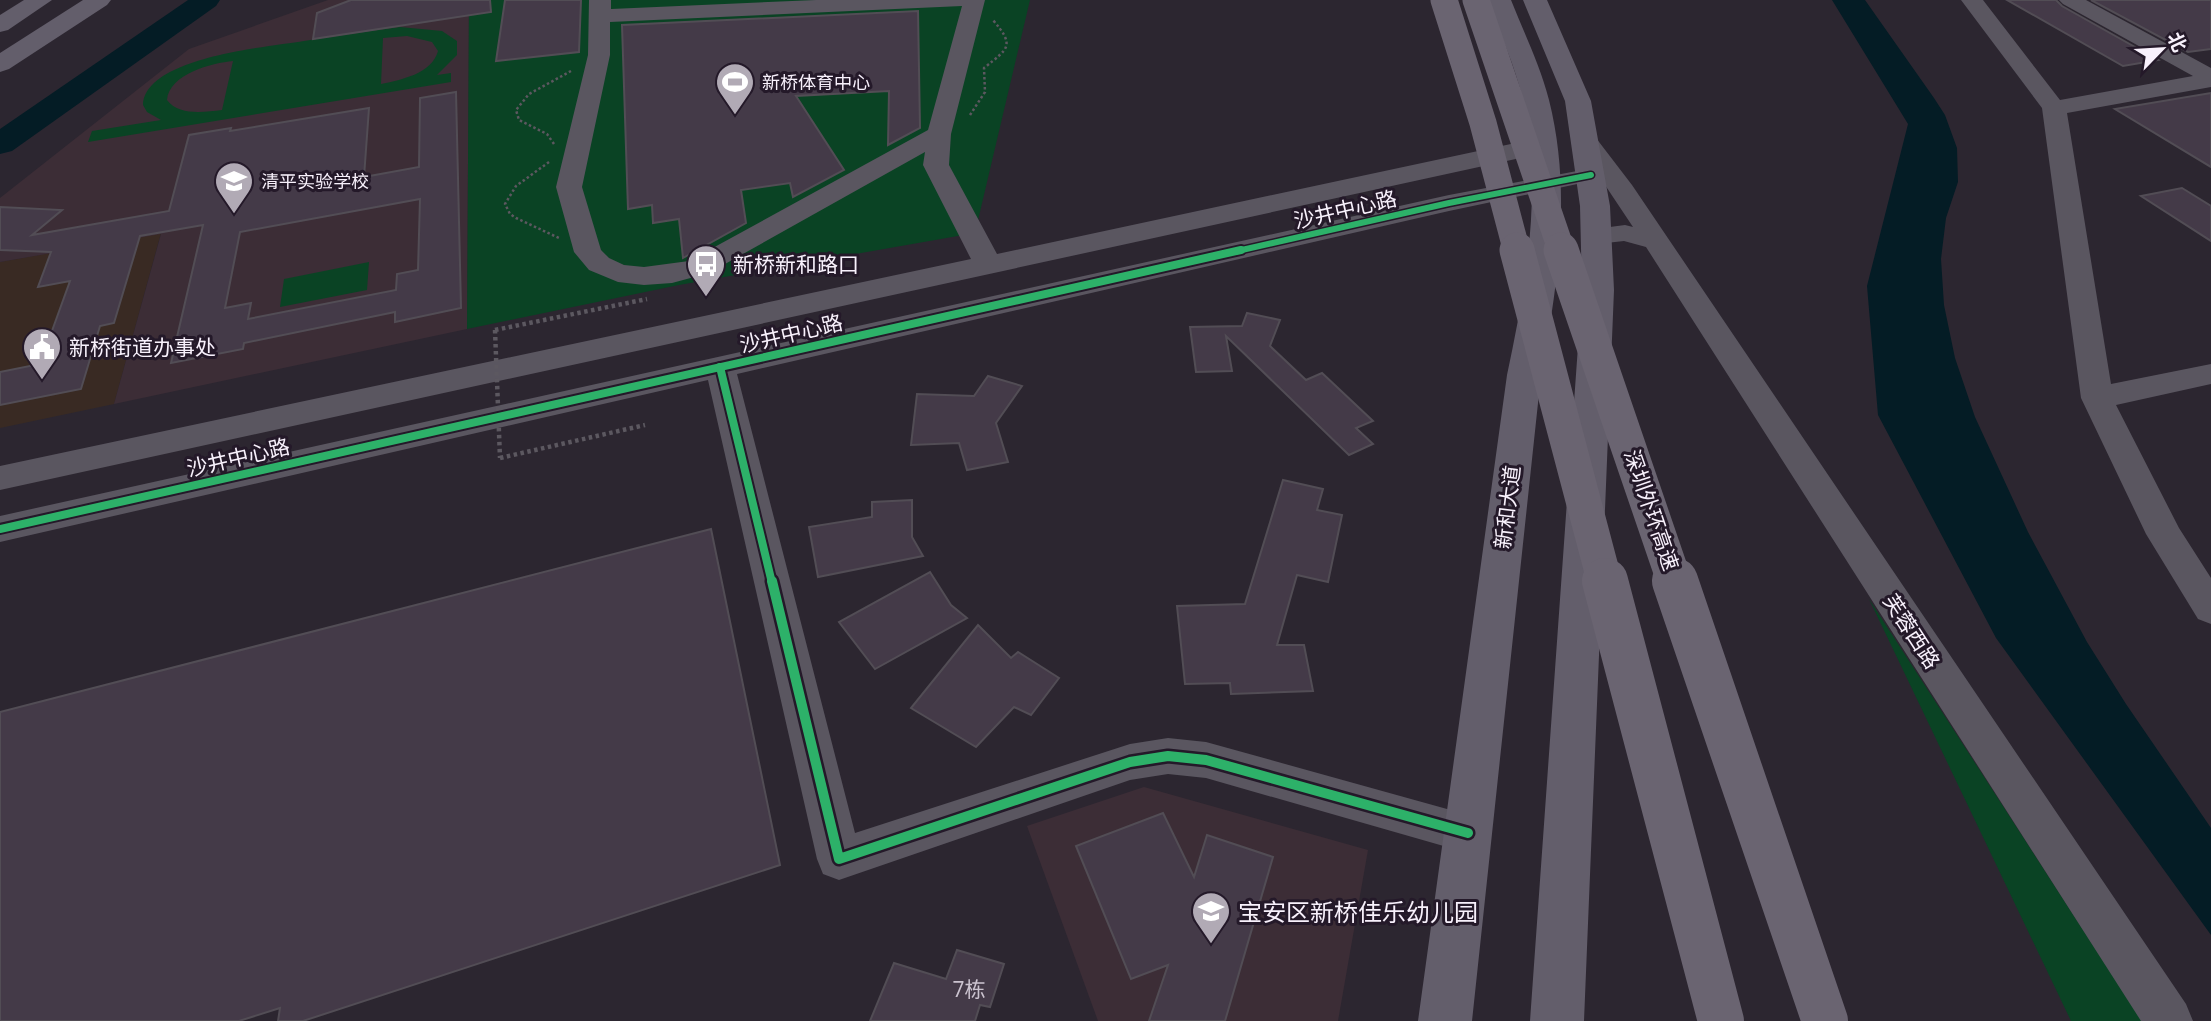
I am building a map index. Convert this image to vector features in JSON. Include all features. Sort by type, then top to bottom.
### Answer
[{"type":"highway","points":[[1444,0],[1483,123],[1721,1021]]},
{"type":"highway","name":"深圳外环高速","points":[[1476,0],[1825,1021]]},
{"type":"main road","points":[[0,25],[40,0]]},
{"type":"main road","points":[[0,64],[99,0]]},
{"type":"main road","name":"新和大道","points":[[1445,1021],[1524,375],[1541,282],[1544,165],[1536,100],[1499,0]]},
{"type":"main road","points":[[1535,0],[1578,101],[1589,159],[1597,236],[1598,337],[1557,1021]]},
{"type":"street","points":[[939,134],[699,267],[672,274],[644,276],[618,272],[599,264],[587,252],[569,187],[599,55],[600,8],[960,0]]},
{"type":"street","points":[[1972,0],[2054,108],[2097,398],[2164,534],[2211,609]]},
{"type":"street","points":[[2070,0],[2211,78]]},
{"type":"street","points":[[983,6],[939,134],[936,165],[988,264]]},
{"type":"street","points":[[2054,108],[2211,78]]},
{"type":"street","name":"沙井中心路","points":[[0,478],[988,264],[1589,159]]},
{"type":"street","name":"芙蓉西路","points":[[1589,159],[1619,185],[2169,1021]]},
{"type":"street","points":[[890,161],[936,165]]},
{"type":"street","name":"沙井中心路","points":[[0,529],[720,367],[1544,165]]},
{"type":"street","points":[[1597,236],[1625,233],[1656,241]]},
{"type":"street","points":[[720,367],[839,859],[1130,762],[1168,756],[1206,760],[1468,833]]},
{"type":"street","points":[[2097,398],[2211,374]]},
{"type":"path","points":[[939,134],[962,122],[977,108],[985,92],[984,68],[1003,54],[1008,45],[1007,37],[994,24],[983,6]]},
{"type":"path","points":[[554,150],[554,144],[547,134],[519,120],[516,115],[518,105],[528,94],[599,55]]},
{"type":"path","points":[[553,156],[542,169],[510,192],[505,204],[516,218],[587,252]]},
{"type":"path","points":[[645,425],[500,458],[495,330],[654,298]]},
{"type":"shaded area","name":"清平实验学校","points":[[328,0],[469,0],[467,329],[114,404],[161,234],[0,262],[0,198],[189,49]]},
{"type":"shaded area","points":[[161,233],[114,404],[0,428],[0,262]]},
{"type":"shaded area","name":"宝安区新桥佳乐幼儿园","points":[[1144,787],[1368,850],[1338,1021],[1098,1021],[1027,826]]},
{"type":"green space","name":"新桥体育中心","points":[[469,0],[1030,0],[975,233],[679,285],[467,329]]},
{"type":"green space","points":[[400,27],[442,31],[457,41],[457,55],[437,75],[451,73],[451,82],[88,142],[92,131],[161,120],[147,112],[143,105],[149,89],[164,76],[185,65],[238,51]],"holes":[[[407,36],[432,42],[438,51],[435,59],[414,75],[381,84],[383,38]],[[233,61],[222,110],[185,111],[167,100],[175,83],[183,77],[203,67]]]},
{"type":"green space","points":[[369,262],[367,290],[280,307],[284,279]]},
{"type":"green space","points":[[1869,599],[2142,1021],[2071,1021]]},
{"type":"water","points":[[1832,0],[1865,0],[1945,115],[1957,148],[1958,182],[1946,218],[1941,259],[1944,305],[1955,358],[1975,417],[2028,532],[2087,642],[2211,828],[2211,935],[1996,638],[1878,415],[1867,286],[1908,124]]},
{"type":"building","points":[[351,0],[490,0],[491,12],[313,39],[317,13]]},
{"type":"building","points":[[505,0],[581,0],[579,52],[496,61]]},
{"type":"building","points":[[2007,0],[2056,0],[2062,6],[2158,60],[2123,66]]},
{"type":"building","points":[[2091,0],[2211,0],[2211,49],[2188,52]]},
{"type":"building","points":[[918,11],[920,128],[888,145],[889,91],[796,96],[844,170],[793,197],[790,183],[741,190],[746,223],[683,258],[679,219],[653,223],[652,205],[628,209],[622,25]]},
{"type":"building","points":[[456,92],[461,308],[395,322],[395,312],[244,343],[243,349],[171,363],[203,225],[140,236],[114,323],[100,326],[81,389],[0,405],[0,372],[40,364],[70,281],[38,287],[51,252],[0,250],[0,207],[62,210],[32,235],[169,211],[189,135],[231,128],[230,131],[369,108],[364,177],[419,167],[420,98]],"holes":[[[420,199],[418,270],[397,274],[396,290],[248,319],[251,303],[225,308],[240,232]]]},
{"type":"building","points":[[2211,93],[2211,167],[2115,109]]},
{"type":"building","points":[[2182,188],[2211,206],[2211,241],[2141,196]]},
{"type":"building","points":[[1247,313],[1280,320],[1270,346],[1306,380],[1322,373],[1373,421],[1356,428],[1373,444],[1349,455],[1226,336],[1232,371],[1196,372],[1190,327],[1242,326]]},
{"type":"building","points":[[988,376],[1022,386],[996,423],[1008,462],[967,470],[959,443],[911,445],[917,394],[974,396]]},
{"type":"building","points":[[1283,480],[1323,489],[1317,510],[1342,515],[1328,582],[1297,575],[1277,645],[1304,645],[1313,691],[1231,694],[1230,683],[1185,684],[1177,606],[1245,604]]},
{"type":"building","points":[[912,500],[912,537],[923,556],[818,577],[809,527],[872,517],[872,502]]},
{"type":"building","points":[[711,529],[780,865],[303,1021],[278,1021],[280,1008],[239,1021],[0,1021],[0,712]]},
{"type":"building","points":[[930,572],[951,605],[967,618],[875,669],[839,622]]},
{"type":"building","points":[[978,625],[1011,658],[1018,652],[1059,678],[1031,715],[1014,707],[976,747],[911,708]]},
{"type":"building","points":[[1163,813],[1194,877],[1207,835],[1273,857],[1225,1021],[1149,1021],[1168,965],[1131,979],[1076,846]]},
{"type":"building","points":[[957,950],[1004,964],[990,1007],[980,1005],[975,1021],[870,1021],[894,963],[946,979]]},
{"type":"waterway","points":[[0,144],[206,0]]},
{"type":"cycle path","points":[[0,529],[1449,203],[1591,175]]},
{"type":"cycle path","points":[[720,367],[839,859],[1130,762],[1168,756],[1206,760],[1468,833]]},
{"type":"place","name":"新桥体育中心","points":[[735,116]]},
{"type":"place","name":"清平实验学校","points":[[234,215]]},
{"type":"place","name":"新桥新和路口","points":[[706,298]]},
{"type":"place","name":"新桥街道办事处","points":[[42,381]]},
{"type":"place","name":"宝安区新桥佳乐幼儿园","points":[[1211,945]]}]
